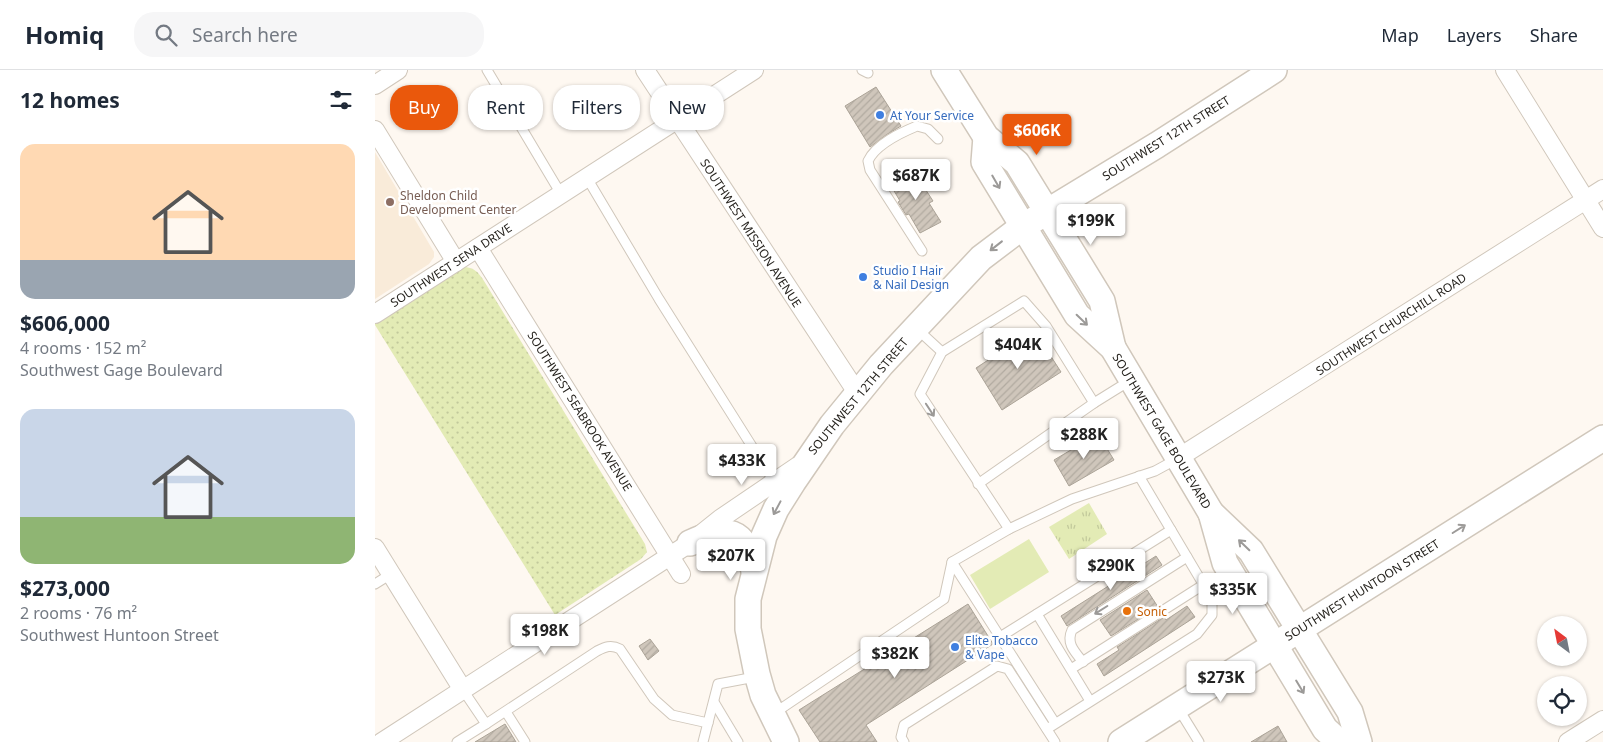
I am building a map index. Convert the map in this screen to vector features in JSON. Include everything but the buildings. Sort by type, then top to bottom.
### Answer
[{"type":"main road","name":"SOUTHWEST GAGE BOULEVARD","points":[[944,70],[986,137],[1017,163],[1102,301],[1113,348],[1211,513],[1225,563],[1325,729],[1339,742]]},
{"type":"main road","name":"SOUTHWEST 12TH STREET","points":[[813,452],[832,425],[881,365],[981,258],[1022,227],[1157,145],[1274,70]]},
{"type":"main road","name":"SOUTHWEST GAGE BOULEVARD","points":[[986,137],[984,162],[1022,227],[1077,315],[1113,348]]},
{"type":"main road","name":"SOUTHWEST HUNTOON STREET","points":[[1121,742],[1603,438]]},
{"type":"main road","points":[[782,731],[763,694],[758,677],[748,629],[748,599],[764,536],[776,509],[813,452]]},
{"type":"main road","name":"SOUTHWEST GAGE BOULEVARD","points":[[1211,513],[1251,551],[1350,712],[1359,742]]},
{"type":"main road","points":[[680,549],[709,534],[724,533],[734,535],[742,540],[748,548],[754,571]]},
{"type":"street","points":[[375,85],[398,70]]},
{"type":"street","name":"SOUTHWEST MISSION AVENUE","points":[[645,70],[655,85]]},
{"type":"street","name":"SOUTHWEST SENA DRIVE","points":[[724,89],[753,70]]},
{"type":"street","points":[[1505,70],[1603,228]]},
{"type":"street","points":[[375,130],[456,262]]},
{"type":"street","name":"SOUTHWEST SENA DRIVE","points":[[375,314],[661,130]]},
{"type":"street","name":"SOUTHWEST MISSION AVENUE","points":[[684,130],[858,394]]},
{"type":"street","name":"SOUTHWEST CHURCHILL ROAD","points":[[1178,458],[1603,189]]},
{"type":"street","name":"SOUTHWEST SEABROOK AVENUE","points":[[478,248],[680,549],[681,574]]},
{"type":"street","name":"SOUTHWEST 12TH STREET","points":[[382,742],[680,549],[720,519],[791,472],[813,452]]},
{"type":"street","points":[[375,548],[463,690]]},
{"type":"street","points":[[1568,742],[1603,720]]},
{"type":"lane","points":[[487,70],[561,194]]},
{"type":"lane","points":[[922,251],[870,170],[868,161],[873,152],[907,130],[917,126],[927,129],[938,139]]},
{"type":"lane","points":[[587,178],[659,299],[775,483]]},
{"type":"lane","points":[[1009,529],[919,394],[942,352],[1024,301],[1046,326],[1094,403]]},
{"type":"lane","points":[[915,328],[942,352]]},
{"type":"lane","points":[[978,484],[1131,379]]},
{"type":"lane","points":[[782,731],[944,599],[952,562],[1009,529],[1072,499],[1155,471],[1178,458]]},
{"type":"lane","points":[[1047,728],[1197,634],[1212,615],[1212,599],[1139,476]]},
{"type":"lane","points":[[999,637],[1171,530]]},
{"type":"lane","points":[[1083,662],[1070,644],[1071,630],[1187,557]]},
{"type":"lane","points":[[952,562],[1055,723]]},
{"type":"lane","points":[[375,584],[391,574]]},
{"type":"lane","points":[[1071,669],[1203,585]]},
{"type":"lane","points":[[1037,614],[1090,701]]},
{"type":"lane","points":[[457,742],[506,712],[597,651],[608,646],[620,649],[654,700],[672,715],[708,723]]},
{"type":"lane","points":[[904,742],[901,737],[904,725],[997,666],[1009,669],[1055,742]]},
{"type":"lane","points":[[703,742],[719,684],[758,677]]},
{"type":"lane","points":[[463,690],[486,724]]},
{"type":"lane","points":[[714,702],[738,742]]},
{"type":"lane","points":[[1177,707],[1198,741]]},
{"type":"lane","points":[[506,712],[525,742]]},
{"type":"shaded area","name":"Sheldon Child Development Center","points":[[375,152],[434,252],[434,257],[429,264],[375,299]]},
{"type":"green space","points":[[463,267],[475,271],[484,281],[645,544],[647,552],[641,559],[555,615],[375,325],[375,323]]},
{"type":"green space","points":[[1089,503],[1107,534],[1069,559],[1049,527]]},
{"type":"green space","points":[[1029,539],[1049,572],[990,609],[970,575]]},
{"type":"place","name":"At Your Service","points":[[880,115]]},
{"type":"place","name":"Sheldon Child Development Center","points":[[390,202]]},
{"type":"place","name":"Studio I Hair & Nail Design","points":[[863,277]]},
{"type":"place","name":"Sonic","points":[[1127,611]]},
{"type":"place","name":"Elite Tobacco & Vape","points":[[955,647]]}]
